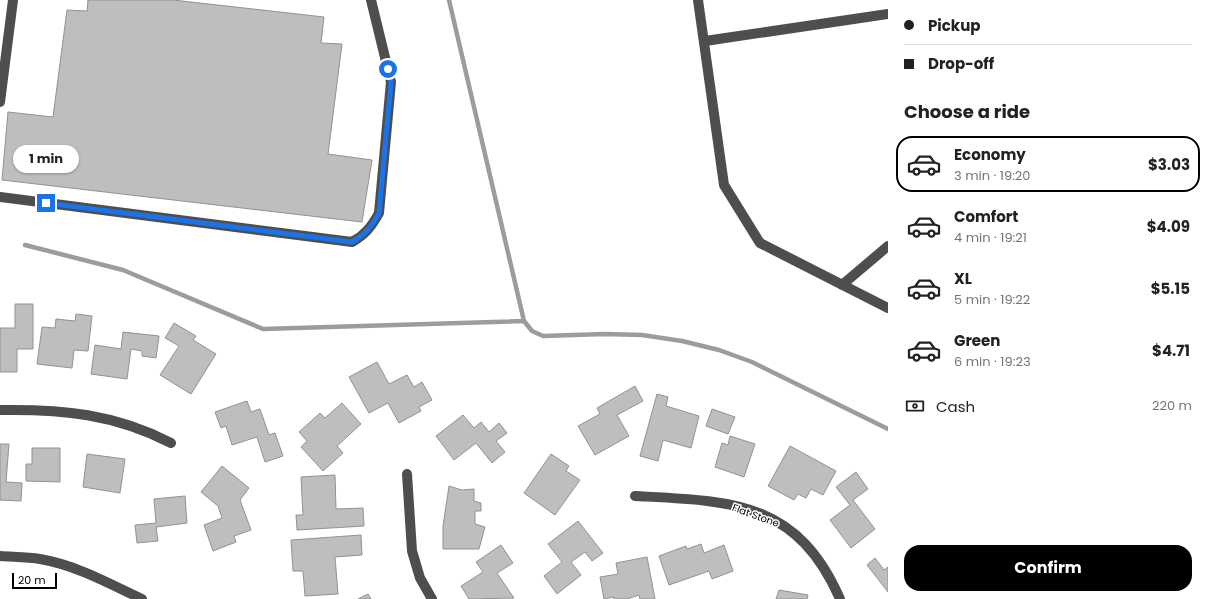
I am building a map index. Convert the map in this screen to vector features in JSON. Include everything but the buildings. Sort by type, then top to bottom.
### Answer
[{"type":"street","points":[[0,102],[13,0]]},
{"type":"street","points":[[0,197],[352,242],[357,240],[371,226],[379,213],[391,82],[371,0]]},
{"type":"street","points":[[698,0],[724,185],[760,243],[888,308]]},
{"type":"street","points":[[705,42],[888,14]]},
{"type":"street","points":[[842,285],[888,246]]},
{"type":"street","points":[[0,410],[36,410],[77,413],[110,419],[144,429],[171,443]]},
{"type":"street","points":[[407,474],[412,551],[420,578],[432,599]]},
{"type":"street","name":"Flat Stone","points":[[635,496],[696,500],[732,505],[777,520],[793,531],[818,557],[840,599]]},
{"type":"street","points":[[0,556],[40,559],[70,567],[142,599]]},
{"type":"waterway","points":[[449,0],[524,321],[532,331],[543,336],[605,334],[642,335],[682,341],[719,350],[752,362],[888,429]]},
{"type":"waterway","points":[[25,245],[123,270],[263,329],[524,321]]},
{"type":"route","points":[[46,203],[352,242],[361,237],[371,226],[379,213],[391,82],[388,69]]}]
